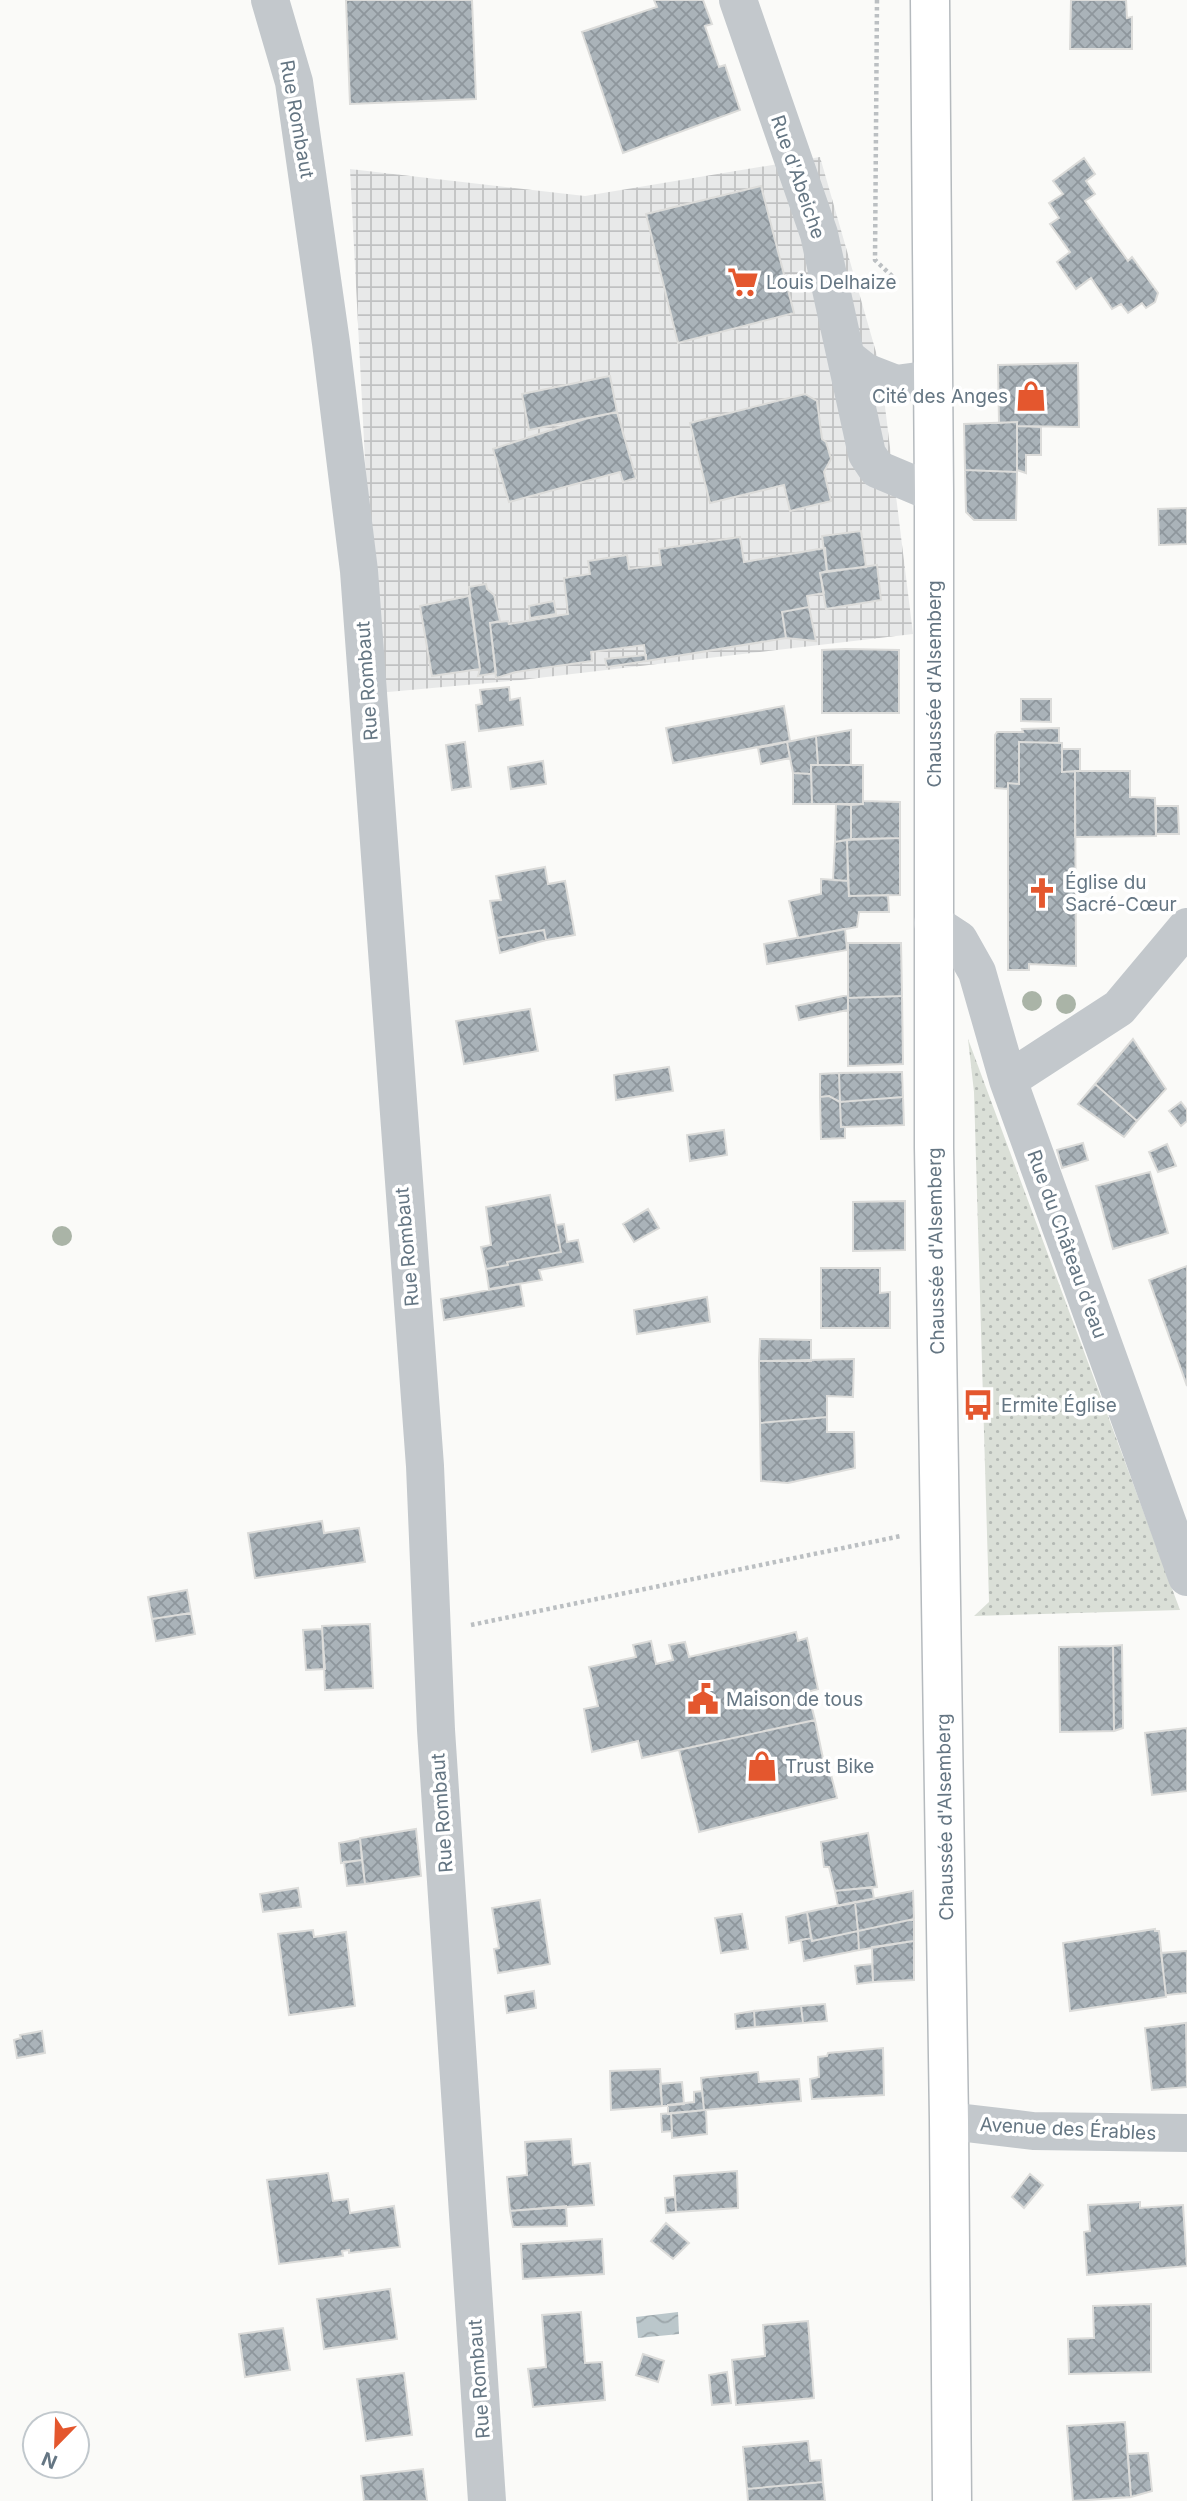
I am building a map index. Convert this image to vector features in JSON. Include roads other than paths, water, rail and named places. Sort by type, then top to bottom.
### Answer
[{"type":"main road","name":"Chaussée d'Alsemberg","points":[[930,0],[934,493],[933,923],[950,2121],[952,2501]]},
{"type":"street","name":"Rue Rombaut","points":[[270,0],[294,82],[329,329],[359,571],[425,1466],[439,1772],[487,2501]]},
{"type":"street","name":"Rue d'Abeiche","points":[[738,0],[819,234],[867,454],[877,469],[934,493]]},
{"type":"street","points":[[846,357],[865,372],[896,384],[933,379]]},
{"type":"street","name":"Rue du Château d'eau","points":[[933,923],[959,940],[977,972],[1008,1080],[1165,1475],[1187,1577]]},
{"type":"street","points":[[1008,1080],[1119,1009],[1187,927]]},
{"type":"street","name":"Avenue des Érables","points":[[950,2121],[1033,2131],[1187,2133]]},
{"type":"water","points":[[678,2312],[679,2334],[638,2338],[636,2317]]},
{"type":"place","name":"Louis Delhaize","points":[[743,282]]},
{"type":"place","name":"Cité des Anges","points":[[1031,396]]},
{"type":"place","name":"Église du Sacré-Cœur","points":[[1042,893]]},
{"type":"place","name":"Ermite Église","points":[[978,1405]]},
{"type":"place","name":"Maison de tous","points":[[703,1699]]},
{"type":"place","name":"Trust Bike","points":[[762,1766]]}]
